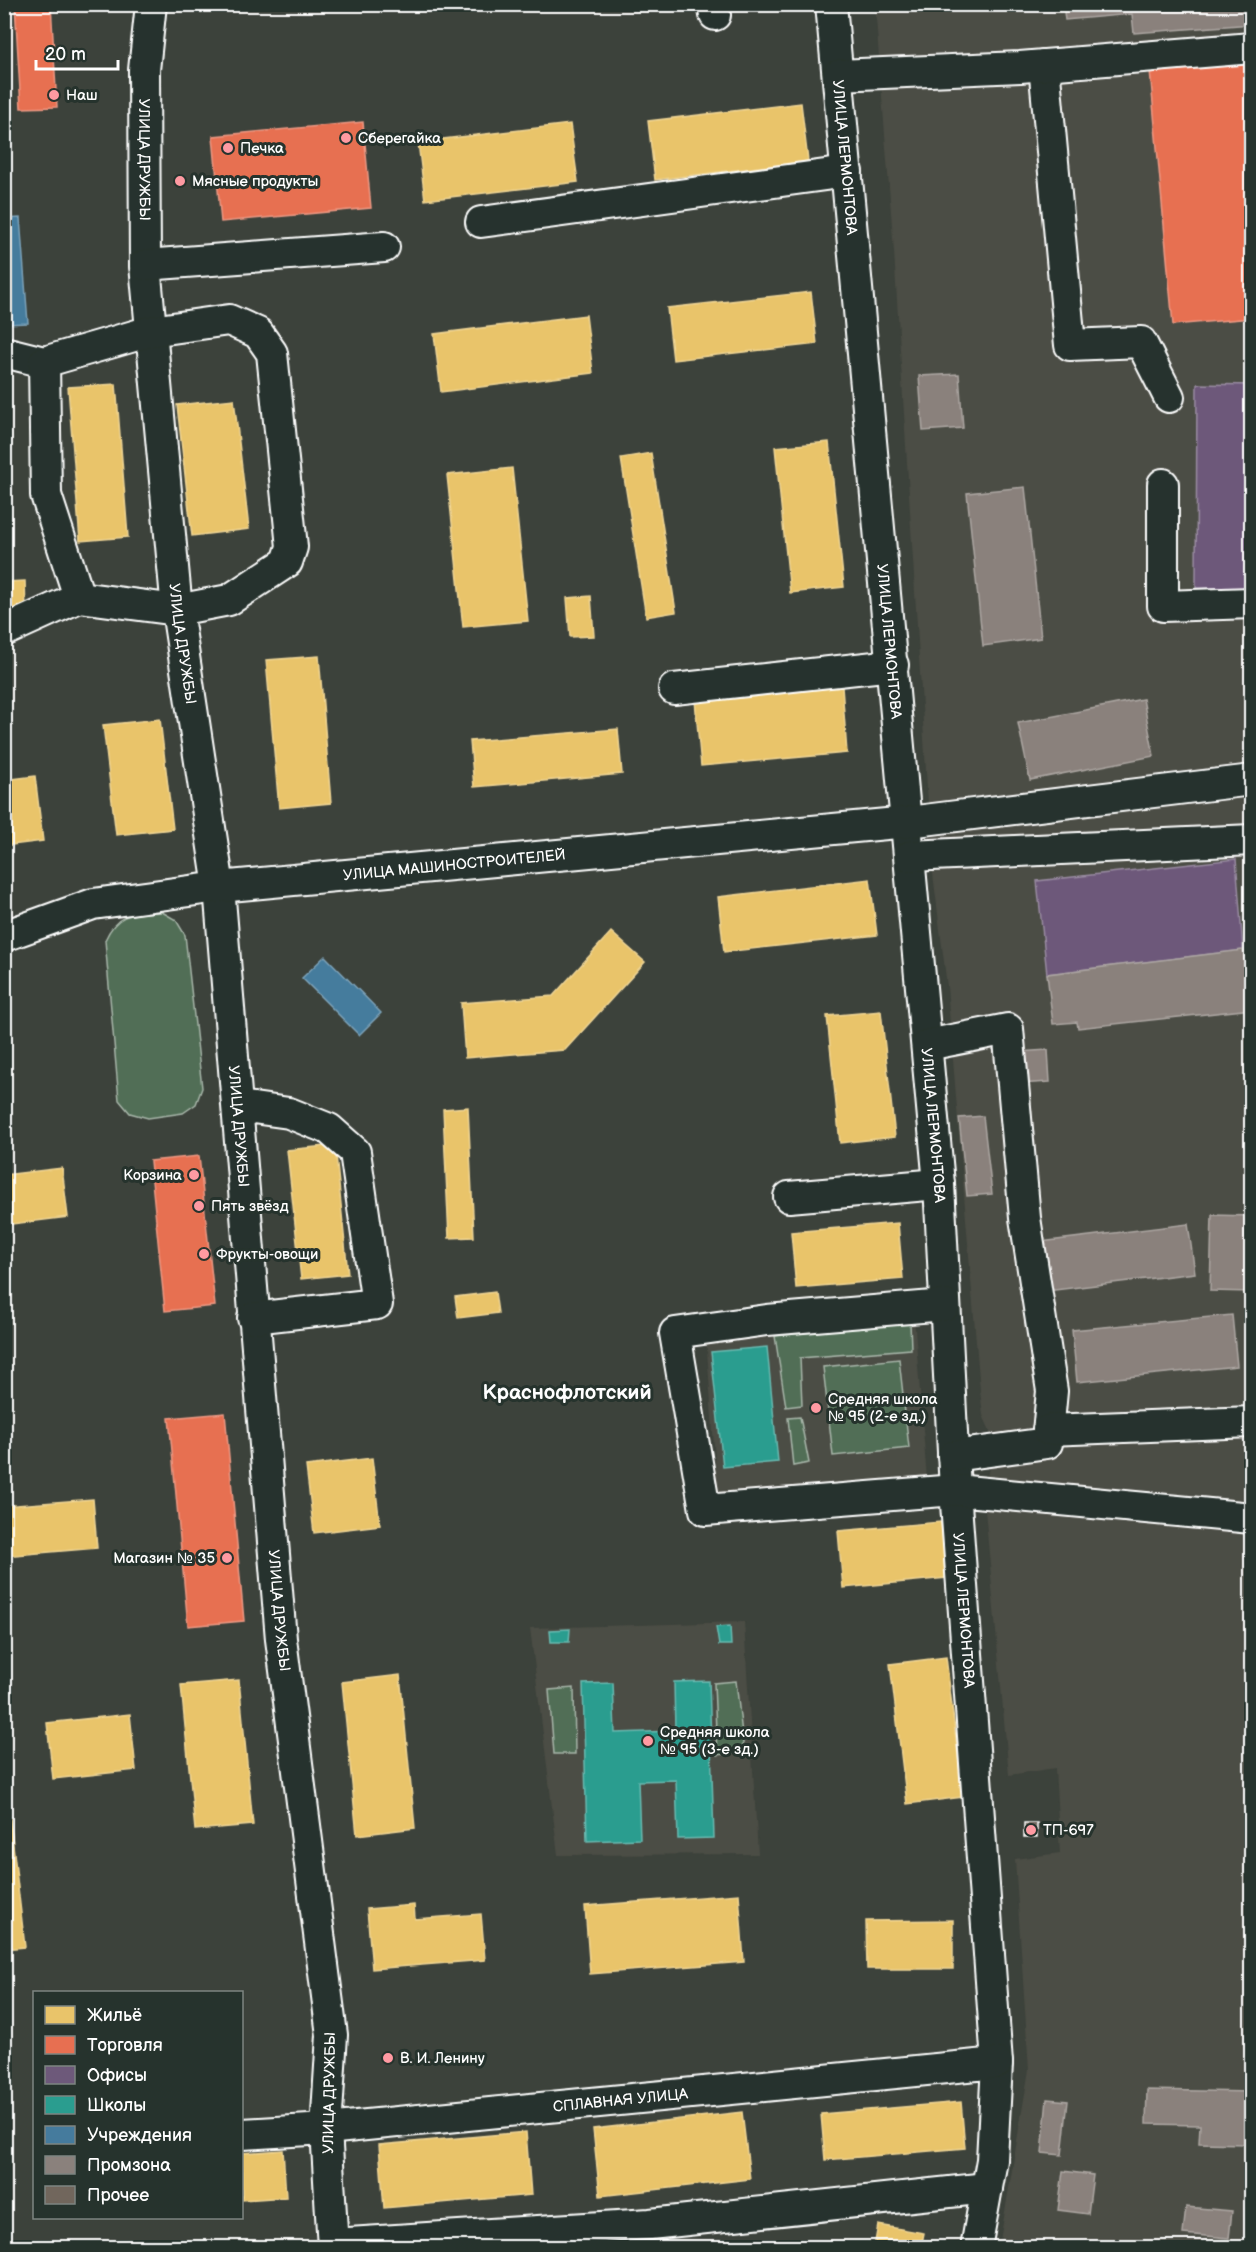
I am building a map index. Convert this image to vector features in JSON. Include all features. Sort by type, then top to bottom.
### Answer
[{"type":"street","name":"УЛИЦА ДРУЖБЫ","points":[[151,4],[144,70],[145,265],[177,610],[219,887],[239,1106],[253,1318],[281,1639],[332,2035],[326,2129],[333,2246]]},
{"type":"street","name":"УЛИЦА ЛЕРМОНТОВА","points":[[831,4],[908,822],[939,1184],[955,1490],[997,2063],[992,2160],[976,2247]]},
{"type":"street","points":[[838,75],[1044,65],[1251,48]]},
{"type":"street","points":[[1044,65],[1070,345],[1141,342],[1169,397]]},
{"type":"street","points":[[481,222],[848,172]]},
{"type":"street","points":[[145,265],[384,247]]},
{"type":"street","points":[[4,352],[44,362],[151,331],[229,320],[258,333],[272,353],[292,547],[287,562],[229,600],[177,610],[78,597],[4,631]]},
{"type":"street","points":[[44,362],[46,495],[78,597]]},
{"type":"street","points":[[1163,484],[1163,606],[1251,603]]},
{"type":"street","points":[[674,689],[893,665]]},
{"type":"street","name":"УЛИЦА МАШИНОСТРОИТЕЛЕЙ","points":[[4,936],[93,904],[219,887],[908,822],[1251,780]]},
{"type":"street","points":[[910,856],[1251,840]]},
{"type":"street","points":[[927,1045],[1008,1029],[1025,1218],[1052,1391],[1047,1443],[953,1456]]},
{"type":"street","points":[[239,1106],[289,1113],[329,1129],[355,1152],[376,1304],[253,1318]]},
{"type":"street","points":[[789,1197],[939,1184]]},
{"type":"street","points":[[945,1305],[767,1320],[675,1333],[705,1510],[955,1490],[1251,1518]]},
{"type":"street","points":[[1048,1430],[1251,1422]]},
{"type":"street","name":"СПЛАВНАЯ УЛИЦА","points":[[243,2134],[326,2129],[997,2063]]},
{"type":"street","points":[[333,2246],[478,2241],[987,2188]]},
{"type":"shaded area","points":[[875,5],[1251,5],[1251,2247],[999,2247],[1029,2070],[1015,1859],[1060,1853],[1055,1768],[1009,1775],[985,1509],[986,1484],[994,1440],[983,1415],[980,1390],[947,986],[928,833],[929,819],[894,251]]},
{"type":"shaded area","name":"Средняя школа № 95 (2-е зд.)","points":[[914,1317],[927,1480],[718,1500],[706,1336]]},
{"type":"shaded area","name":"Средняя школа № 95 (3-е зд.)","points":[[744,1622],[758,1854],[558,1855],[530,1628]]},
{"type":"green space","points":[[162,912],[176,920],[185,935],[202,1088],[196,1104],[183,1113],[148,1118],[130,1113],[119,1100],[105,940],[121,919],[135,914]]},
{"type":"green space","points":[[910,1322],[911,1349],[800,1358],[802,1405],[786,1407],[775,1336]]},
{"type":"green space","points":[[899,1359],[909,1448],[833,1456],[823,1367]]},
{"type":"green space","points":[[800,1417],[809,1463],[793,1466],[788,1418]]},
{"type":"green space","points":[[736,1681],[744,1752],[717,1755],[714,1683]]},
{"type":"green space","points":[[574,1688],[575,1754],[554,1754],[549,1690]]},
{"type":"building: Жильё","points":[[801,103],[808,161],[655,180],[648,121]]},
{"type":"building: Жильё","points":[[570,124],[578,182],[425,200],[418,142]]},
{"type":"building: Жильё","points":[[811,292],[817,344],[673,360],[667,308]]},
{"type":"building: Жильё","points":[[586,315],[593,373],[441,392],[434,334]]},
{"type":"building: Жильё","points":[[116,384],[128,537],[80,541],[68,387]]},
{"type":"building: Жильё","points":[[234,399],[249,529],[192,536],[177,405]]},
{"type":"building: Жильё","points":[[829,442],[844,587],[790,593],[775,447]]},
{"type":"building: Жильё","points":[[651,453],[676,612],[646,617],[621,458]]},
{"type":"building: Жильё","points":[[512,468],[528,621],[463,627],[447,475]]},
{"type":"building: Жильё","points":[[25,581],[26,612],[4,613],[4,582]]},
{"type":"building: Жильё","points":[[591,596],[594,636],[570,637],[567,598]]},
{"type":"building: Жильё","points":[[319,656],[331,803],[279,808],[266,660]]},
{"type":"building: Жильё","points":[[842,687],[847,753],[701,766],[695,700]]},
{"type":"building: Жильё","points":[[160,719],[173,829],[116,835],[103,725]]},
{"type":"building: Жильё","points":[[618,729],[622,774],[474,787],[470,741]]},
{"type":"building: Жильё","points":[[35,776],[43,841],[4,846],[4,780]]},
{"type":"building: Жильё","points":[[870,879],[877,935],[724,952],[718,897]]},
{"type":"building: Жильё","points":[[611,932],[645,962],[565,1050],[465,1058],[461,1003],[553,996]]},
{"type":"building: Жильё","points":[[881,1011],[895,1137],[840,1143],[827,1016]]},
{"type":"building: Жильё","points":[[468,1107],[474,1237],[449,1238],[443,1109]]},
{"type":"building: Жильё","points":[[335,1145],[348,1274],[301,1279],[287,1150]]},
{"type":"building: Жильё","points":[[62,1168],[68,1217],[4,1225],[4,1175]]},
{"type":"building: Жильё","points":[[898,1223],[903,1279],[796,1288],[791,1232]]},
{"type":"building: Жильё","points":[[495,1292],[498,1313],[458,1318],[455,1297]]},
{"type":"building: Жильё","points":[[372,1458],[380,1525],[314,1533],[306,1466]]},
{"type":"building: Жильё","points":[[93,1499],[97,1548],[4,1556],[4,1506]]},
{"type":"building: Жильё","points":[[941,1522],[947,1578],[843,1588],[838,1531]]},
{"type":"building: Жильё","points":[[946,1657],[963,1797],[907,1804],[890,1664]]},
{"type":"building: Жильё","points":[[400,1675],[415,1828],[357,1835],[342,1682]]},
{"type":"building: Жильё","points":[[239,1680],[253,1825],[195,1830],[181,1685]]},
{"type":"building: Жильё","points":[[130,1714],[136,1770],[53,1779],[47,1723]]},
{"type":"building: Жильё","points":[[8,1802],[25,1947],[4,1949],[4,1803]]},
{"type":"building: Жильё","points":[[739,1894],[744,1962],[590,1974],[585,1906]]},
{"type":"building: Жильё","points":[[414,1905],[415,1919],[481,1914],[485,1960],[372,1969],[367,1909]]},
{"type":"building: Жильё","points":[[953,1920],[953,1969],[867,1969],[866,1921]]},
{"type":"building: Жильё","points":[[961,2102],[965,2148],[825,2160],[821,2114]]},
{"type":"building: Жильё","points":[[742,2112],[750,2179],[600,2196],[593,2129]]},
{"type":"building: Жильё","points":[[526,2132],[531,2195],[384,2208],[379,2145]]},
{"type":"building: Жильё","points":[[283,2150],[286,2197],[243,2200],[243,2153]]},
{"type":"building: Жильё","points":[[878,2225],[924,2233],[921,2248],[874,2248]]},
{"type":"building: Торговля","points":[[15,4],[51,4],[57,107],[21,108]]},
{"type":"building: Торговля","points":[[1252,61],[1252,318],[1173,325],[1150,70]]},
{"type":"building: Торговля","points":[[363,122],[371,208],[221,222],[213,136]]},
{"type":"building: Торговля","points":[[199,1156],[215,1306],[165,1311],[150,1161]]},
{"type":"building: Торговля","points":[[225,1413],[244,1621],[188,1626],[169,1418]]},
{"type":"building: Офисы","points":[[1197,384],[1252,385],[1252,588],[1196,588]]},
{"type":"building: Офисы","points":[[1236,859],[1243,950],[1047,974],[1037,881]]},
{"type":"building: Школы","points":[[767,1347],[778,1462],[723,1467],[711,1352]]},
{"type":"building: Школы","points":[[730,1626],[731,1645],[719,1645],[716,1627]]},
{"type":"building: Школы","points":[[570,1629],[569,1642],[551,1642],[550,1630]]},
{"type":"building: Школы","points":[[709,1681],[714,1838],[678,1839],[676,1780],[638,1781],[640,1839],[587,1841],[583,1684],[613,1683],[615,1733],[675,1731],[674,1682]]},
{"type":"building: Учреждения","points":[[20,218],[28,323],[4,324],[4,219]]},
{"type":"building: Учреждения","points":[[325,956],[381,1013],[359,1035],[302,978]]},
{"type":"building: Промзона","points":[[1063,4],[1252,4],[1252,24],[1134,33],[1132,14],[1065,20]]},
{"type":"building: Промзона","points":[[959,374],[963,428],[923,431],[919,376]]},
{"type":"building: Промзона","points":[[1025,487],[1041,638],[983,646],[967,493]]},
{"type":"building: Промзона","points":[[1143,699],[1154,756],[1030,780],[1018,723]]},
{"type":"building: Промзона","points":[[1243,950],[1252,1009],[1078,1028],[1077,1022],[1053,1024],[1047,974]]},
{"type":"building: Промзона","points":[[1048,1050],[1050,1082],[1001,1085],[999,1053]]},
{"type":"building: Промзона","points":[[983,1116],[992,1194],[967,1196],[959,1118]]},
{"type":"building: Промзона","points":[[1212,1215],[1252,1216],[1252,1292],[1210,1291]]},
{"type":"building: Промзона","points":[[1188,1224],[1195,1273],[1022,1294],[1016,1245]]},
{"type":"building: Промзона","points":[[1232,1315],[1237,1366],[1077,1382],[1072,1330]]},
{"type":"building: Промзона","points":[[1147,2090],[1252,2092],[1252,2123],[1247,2123],[1246,2144],[1199,2143],[1200,2125],[1146,2124]]},
{"type":"building: Промзона","points":[[1047,2099],[1068,2101],[1062,2155],[1042,2153]]},
{"type":"building: Промзона","points":[[1063,2171],[1093,2175],[1088,2214],[1058,2210]]},
{"type":"building: Промзона","points":[[1186,2207],[1232,2211],[1229,2238],[1183,2234]]},
{"type":"building: Прочее","name":"ТП-697","points":[[1024,1823],[1037,1823],[1037,1837],[1024,1837]]},
{"type":"place","name":"Наш","points":[[54,95]]},
{"type":"place","name":"Сберегайка","points":[[346,138]]},
{"type":"place","name":"Печка","points":[[228,148]]},
{"type":"place","name":"Мясные продукты","points":[[180,181]]},
{"type":"place","name":"Корзина","points":[[194,1175]]},
{"type":"place","name":"Пять звёзд","points":[[199,1206]]},
{"type":"place","name":"Фрукты-овощи","points":[[204,1254]]},
{"type":"place","name":"Средняя школа № 95 (2-е зд.)","points":[[816,1408]]},
{"type":"place","name":"Магазин № 35","points":[[227,1558]]},
{"type":"place","name":"Средняя школа № 95 (3-е зд.)","points":[[648,1741]]},
{"type":"place","name":"ТП-697","points":[[1031,1830]]},
{"type":"place","name":"В. И. Ленину","points":[[388,2058]]},
{"type":"district","name":"Краснофлотский","points":[[567,1392]]}]
